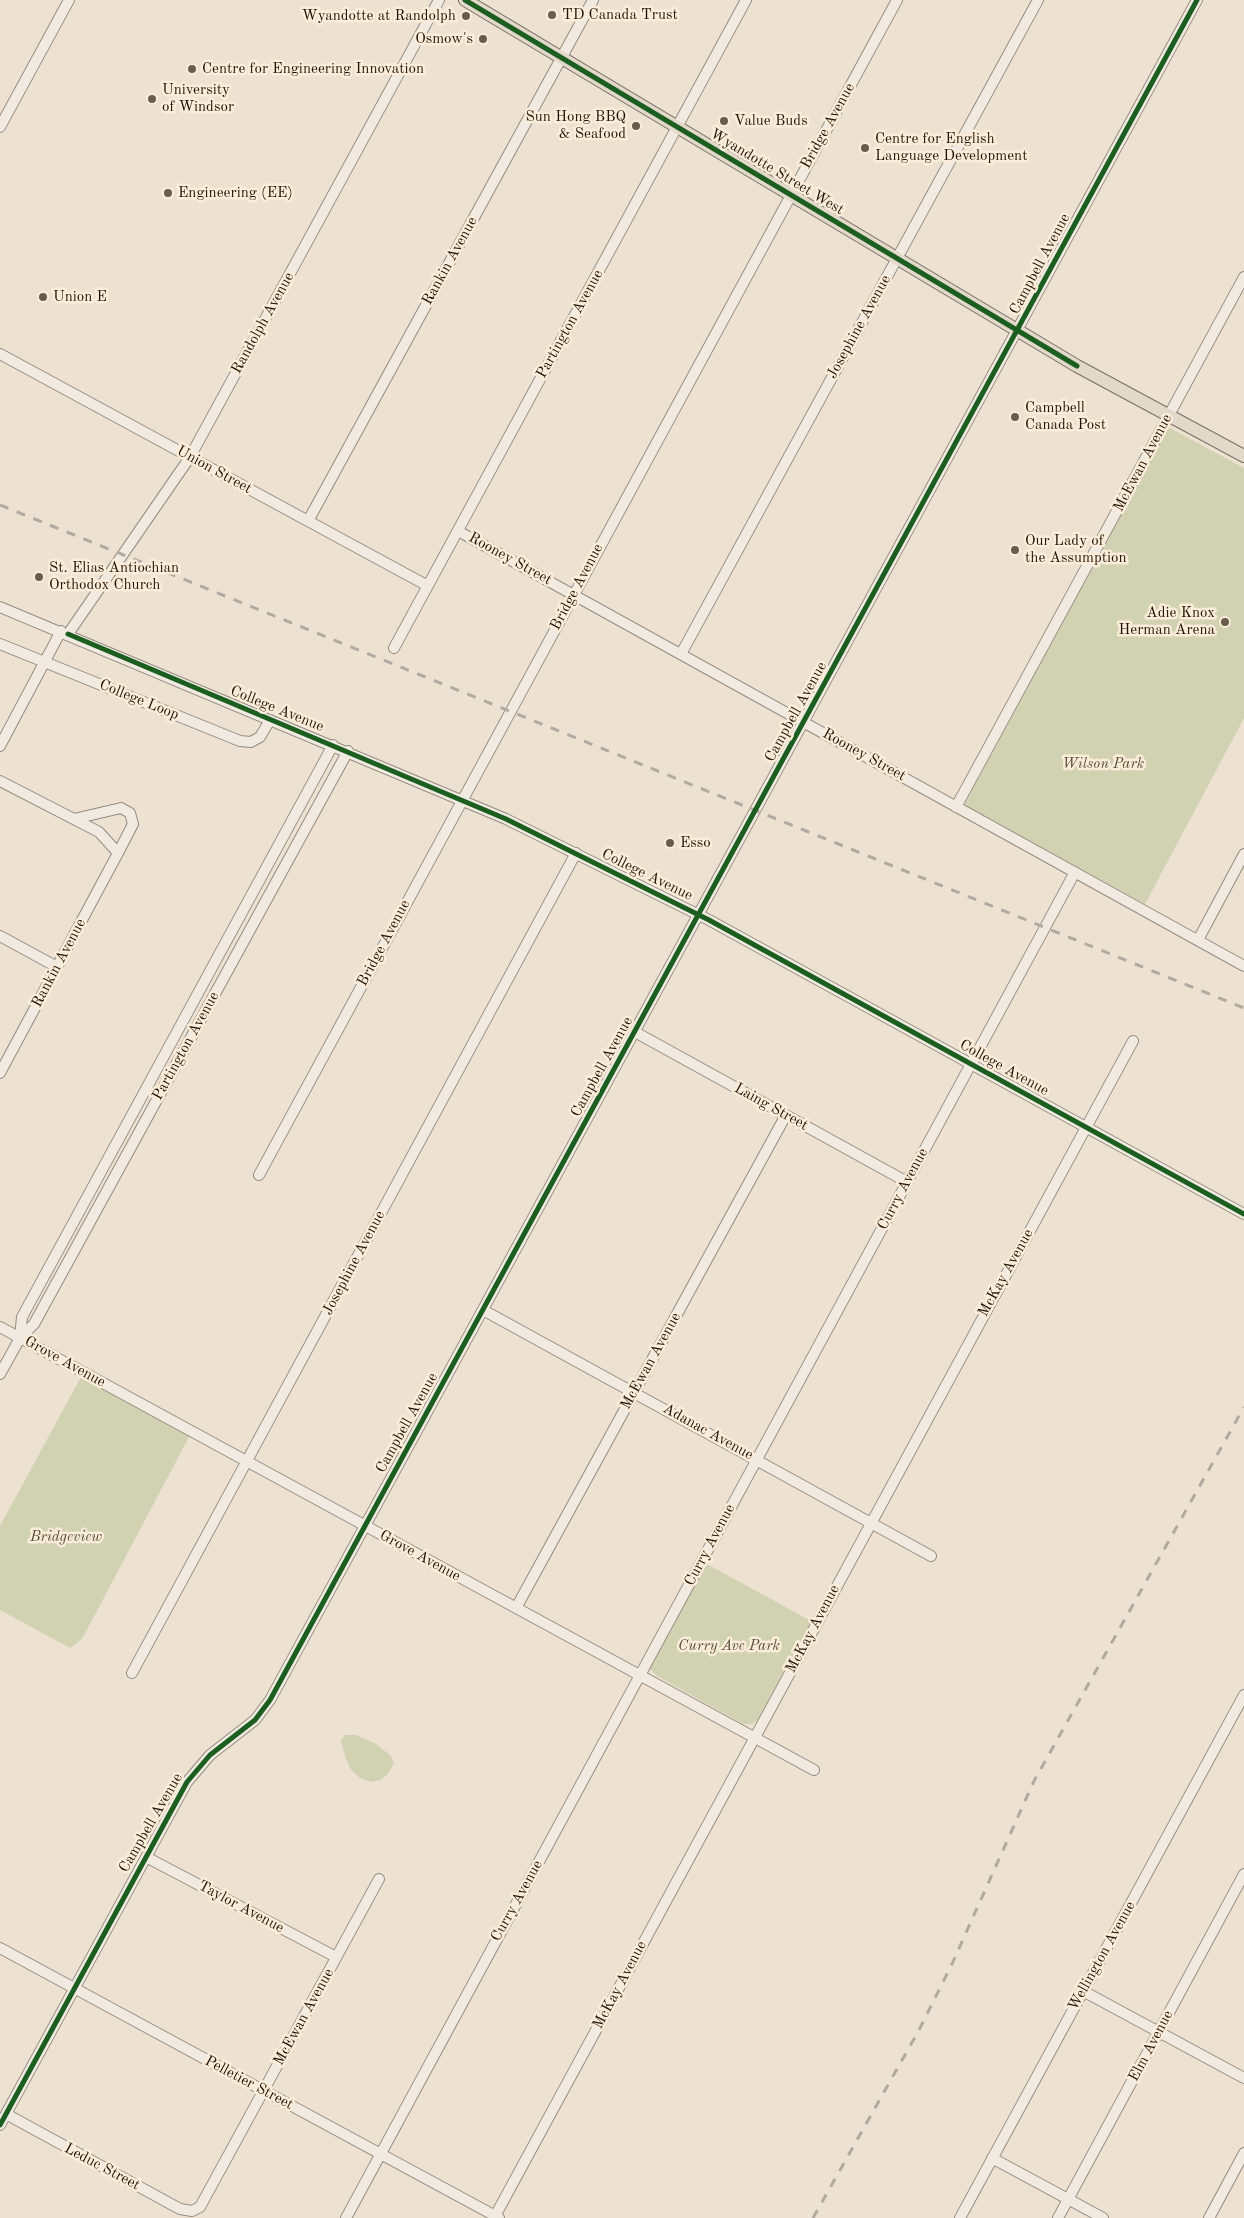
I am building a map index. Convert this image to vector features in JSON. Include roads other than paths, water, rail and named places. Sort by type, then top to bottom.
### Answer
[{"type":"main road","name":"Wyandotte Street West","points":[[465,0],[1077,366],[1244,456]]},
{"type":"street","points":[[0,127],[69,0]]},
{"type":"street","name":"Randolph Avenue","points":[[0,746],[45,662],[190,457],[440,0]]},
{"type":"street","name":"Rankin Avenue","points":[[308,521],[593,0]]},
{"type":"street","name":"Partington Avenue","points":[[394,648],[746,0]]},
{"type":"street","name":"Bridge Avenue","points":[[258,1175],[897,0]]},
{"type":"street","name":"Josephine Avenue","points":[[681,654],[1038,0]]},
{"type":"street","name":"Campbell Avenue","points":[[0,2125],[187,1782],[210,1755],[255,1720],[270,1700],[1197,0]]},
{"type":"street","name":"McEwan Avenue","points":[[956,806],[1244,277]]},
{"type":"street","name":"Union Street","points":[[0,354],[428,586]]},
{"type":"street","name":"Rooney Street","points":[[458,531],[1244,966]]},
{"type":"street","name":"College Avenue","points":[[0,607],[463,799],[699,914],[1244,1214]]},
{"type":"street","name":"College Loop","points":[[0,644],[240,741],[251,742],[260,738],[270,720]]},
{"type":"street","name":"Partington Avenue","points":[[20,1338],[22,1317],[333,745]]},
{"type":"street","name":"Partington Avenue","points":[[0,1374],[20,1338],[38,1316],[348,751]]},
{"type":"street","points":[[0,781],[99,832],[118,853]]},
{"type":"street","name":"Rankin Avenue","points":[[0,1073],[134,824],[130,813],[121,808],[74,819]]},
{"type":"street","name":"Josephine Avenue","points":[[132,1673],[576,854]]},
{"type":"street","points":[[1198,940],[1244,854]]},
{"type":"street","name":"Curry Avenue","points":[[346,2218],[1076,872]]},
{"type":"street","points":[[0,936],[57,967]]},
{"type":"street","name":"Laing Street","points":[[635,1032],[907,1182]]},
{"type":"street","name":"McKay Avenue","points":[[496,2217],[1133,1041]]},
{"type":"street","name":"McEwan Avenue","points":[[516,1608],[786,1115]]},
{"type":"street","name":"Adanac Avenue","points":[[484,1310],[931,1556]]},
{"type":"street","name":"Grove Avenue","points":[[0,1327],[814,1770]]},
{"type":"street","name":"Wellington Avenue","points":[[960,2218],[1244,1695]]},
{"type":"street","name":"Taylor Avenue","points":[[146,1857],[336,1957]]},
{"type":"street","name":"Elm Avenue","points":[[1058,2218],[1244,1874]]},
{"type":"street","name":"McEwan Avenue","points":[[200,2208],[379,1879]]},
{"type":"street","name":"Pelletier Street","points":[[0,1948],[496,2217]]},
{"type":"street","points":[[1083,1991],[1244,2078]]},
{"type":"street","name":"Leduc Street","points":[[6,2114],[180,2209],[192,2211],[200,2208]]},
{"type":"street","points":[[1209,2218],[1244,2153]]},
{"type":"street","points":[[992,2158],[1103,2218]]},
{"type":"railway","points":[[0,505],[1244,1008]]},
{"type":"railway","points":[[813,2218],[919,2030],[952,1964],[1034,1781],[1244,1407]]},
{"type":"place","name":"TD Canada Trust","points":[[552,15]]},
{"type":"place","name":"Wyandotte at Randolph","points":[[466,16]]},
{"type":"place","name":"Osmow's","points":[[483,39]]},
{"type":"place","name":"Centre for Engineering Innovation","points":[[192,69]]},
{"type":"place","name":"University of Windsor","points":[[152,99]]},
{"type":"place","name":"Value Buds","points":[[724,121]]},
{"type":"place","name":"Sun Hong BBQ & Seafood","points":[[636,126]]},
{"type":"place","name":"Centre for English Language Development","points":[[865,148]]},
{"type":"place","name":"Engineering (EE)","points":[[168,193]]},
{"type":"place","name":"Union E","points":[[43,297]]},
{"type":"place","name":"Campbell Canada Post","points":[[1015,417]]},
{"type":"place","name":"Our Lady of the Assumption","points":[[1015,550]]},
{"type":"place","name":"St. Elias Antiochian Orthodox Church","points":[[39,577]]},
{"type":"place","name":"Adie Knox Herman Arena","points":[[1225,622]]},
{"type":"place","name":"Esso","points":[[670,843]]},
{"type":"park label","name":"Wilson Park","points":[[1103,764]]},
{"type":"park label","name":"Bridgeview","points":[[66,1537]]},
{"type":"park label","name":"Curry Ave Park","points":[[729,1646]]}]
